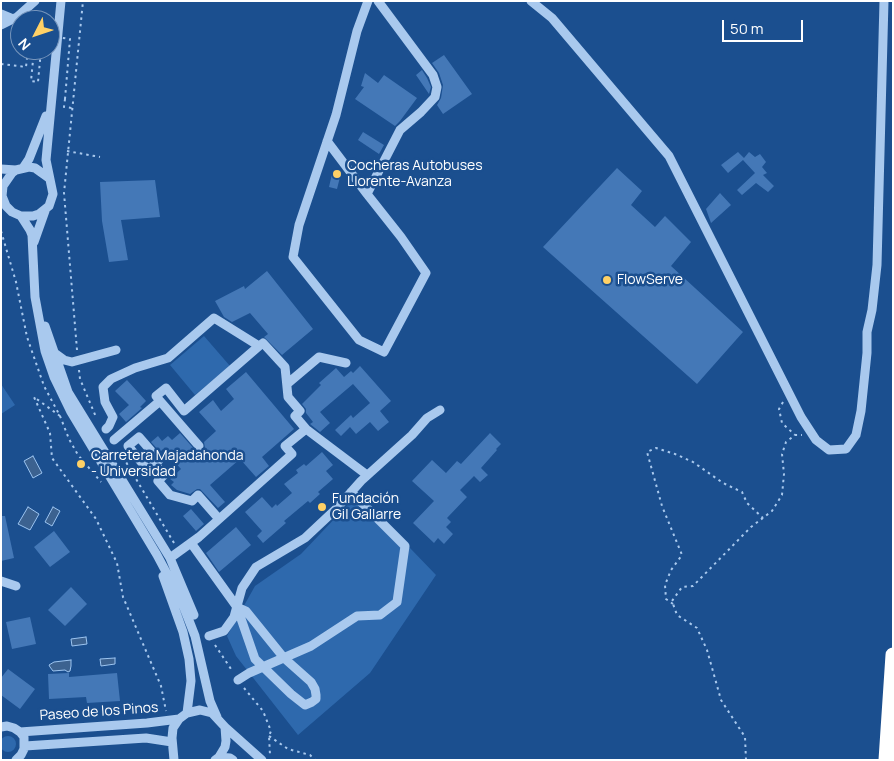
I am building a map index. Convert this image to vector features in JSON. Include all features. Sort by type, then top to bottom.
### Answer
[{"type":"highway","points":[[886,760],[893,655]]},
{"type":"street","points":[[26,10],[35,1]]},
{"type":"street","points":[[50,106],[29,159],[12,173],[2,191],[5,209],[21,216],[33,216],[44,211],[49,206],[53,194],[46,160],[60,1]]},
{"type":"street","points":[[327,141],[426,273],[384,352],[358,340],[293,256],[299,225],[327,141],[336,115],[357,31],[368,1]]},
{"type":"street","points":[[367,194],[400,130],[435,97],[437,86],[433,75],[378,1]]},
{"type":"street","points":[[531,1],[552,18],[670,156],[788,393],[816,440],[829,450],[846,449],[856,434],[861,411],[868,332],[877,265],[884,1]]},
{"type":"street","points":[[1,169],[35,168],[49,178]]},
{"type":"street","points":[[33,248],[44,211]]},
{"type":"street","points":[[21,216],[30,230],[33,248],[35,297],[45,351],[60,392],[158,555],[181,600],[195,636],[210,701],[217,717],[225,727],[262,760]]},
{"type":"street","points":[[35,297],[62,379],[75,404],[174,555],[201,639],[200,656]]},
{"type":"street","points":[[106,429],[113,417],[105,402],[103,387],[111,378],[168,358],[214,318],[259,346]]},
{"type":"street","points":[[174,420],[186,412],[263,343],[286,367],[288,397],[300,412],[295,416],[306,429],[367,475]]},
{"type":"street","points":[[62,379],[66,367],[75,361],[116,350]]},
{"type":"street","points":[[53,352],[64,360],[75,361]]},
{"type":"street","points":[[287,384],[319,357],[346,363]]},
{"type":"street","points":[[186,412],[166,388],[156,396],[174,420],[199,446]]},
{"type":"street","points":[[114,440],[160,401]]},
{"type":"street","points":[[209,636],[224,631],[234,617],[242,588],[256,566],[305,538],[337,508],[367,475],[412,435],[427,418],[440,410]]},
{"type":"street","points":[[174,555],[191,543],[292,454],[285,446],[306,429]]},
{"type":"street","points":[[154,464],[164,475],[158,481],[170,495],[192,501],[198,495],[219,519]]},
{"type":"street","points":[[238,680],[311,646],[357,616],[380,614],[397,602],[405,546],[351,492]]},
{"type":"street","points":[[146,537],[175,607],[186,642],[191,681],[187,713]]},
{"type":"street","points":[[191,543],[237,607],[255,660],[305,705],[316,699],[315,689],[310,682],[284,658],[246,610],[237,607]]},
{"type":"street","points":[[1,581],[16,586]]},
{"type":"street","points":[[174,760],[173,728],[179,719],[193,711],[206,711],[217,717]]},
{"type":"street","name":"Paseo de los Pinos","points":[[20,732],[179,719]]},
{"type":"street","points":[[2,726],[14,728],[20,732],[25,740],[23,752],[16,760]]},
{"type":"street","points":[[216,758],[225,747],[225,727]]},
{"type":"street","name":"Paseo de los Pinos","points":[[25,746],[146,738],[173,745]]},
{"type":"street","points":[[173,745],[183,760]]},
{"type":"street","points":[[216,758],[230,758],[233,760]]},
{"type":"path","points":[[83,1],[64,193],[75,361],[80,379],[98,423],[106,429]]},
{"type":"path","points":[[60,38],[70,39],[64,107],[72,108]]},
{"type":"path","points":[[1,64],[26,67],[27,60]]},
{"type":"path","points":[[33,60],[31,81],[38,82],[40,60]]},
{"type":"path","points":[[67,151],[100,157]]},
{"type":"path","points":[[788,393],[779,409],[782,423],[795,435]]},
{"type":"path","points":[[60,416],[34,397],[50,433],[52,458],[96,519],[117,563],[122,597],[161,686],[168,720]]},
{"type":"path","points":[[746,760],[745,737],[720,700],[707,650],[697,628],[677,615],[672,601],[682,587],[693,586],[751,527],[772,511],[782,495],[784,474],[782,454],[786,442],[795,435],[812,434]]},
{"type":"path","points":[[114,440],[172,539],[174,555]]},
{"type":"path","points":[[674,605],[666,599],[665,585],[671,570],[682,555],[662,506],[648,452],[656,448],[693,462],[723,484],[742,492],[747,503],[763,518]]},
{"type":"path","points":[[209,636],[238,680],[263,711],[271,731],[269,736],[271,760]]},
{"type":"path","points":[[269,736],[288,749],[310,755],[315,760]]},
{"type":"shaded area","points":[[204,336],[230,366],[195,395],[170,365]]},
{"type":"shaded area","points":[[1,384],[15,405],[1,414]]},
{"type":"shaded area","points":[[33,456],[42,473],[33,478],[24,461]]},
{"type":"shaded area","points":[[358,494],[436,575],[370,673],[298,735],[236,656],[227,636],[255,586],[301,554]]},
{"type":"shaded area","points":[[28,507],[39,514],[30,530],[18,524]]},
{"type":"shaded area","points":[[53,507],[60,511],[52,526],[45,522]]},
{"type":"shaded area","points":[[86,637],[87,644],[72,646],[71,639]]},
{"type":"shaded area","points":[[115,658],[115,664],[101,666],[100,659]]},
{"type":"shaded area","points":[[71,660],[70,671],[68,672],[65,670],[53,671],[49,665],[54,662]]},
{"type":"shaded area","points":[[5,736],[11,736],[16,741],[14,750],[5,752],[0,747],[0,741]]},
{"type":"building","points":[[444,55],[472,94],[443,114],[437,105],[441,98],[443,85],[439,73],[432,63]]},
{"type":"building","points":[[422,70],[431,87],[429,94],[416,75]]},
{"type":"building","points":[[365,73],[378,83],[384,75],[417,98],[395,126],[355,99],[364,87],[361,86]]},
{"type":"building","points":[[363,132],[384,145],[379,154],[358,140]]},
{"type":"building","points":[[738,152],[744,158],[749,152],[755,157],[760,154],[766,162],[762,167],[767,173],[763,175],[774,186],[768,192],[756,183],[742,195],[737,190],[755,173],[743,160],[728,173],[721,165]]},
{"type":"building","name":"FlowServe","points":[[617,168],[642,191],[631,205],[655,227],[665,216],[691,242],[671,266],[743,332],[697,384],[543,247]]},
{"type":"building","points":[[332,174],[340,177],[337,189],[329,187]]},
{"type":"building","points":[[155,180],[160,217],[121,220],[128,260],[109,262],[102,221],[100,182]]},
{"type":"building","points":[[720,193],[731,205],[711,223],[706,209]]},
{"type":"building","points":[[267,271],[313,329],[282,355],[264,337],[268,334],[250,313],[232,322],[224,317],[215,301],[244,286],[245,289]]},
{"type":"building","points":[[360,366],[391,401],[380,411],[389,422],[378,431],[370,422],[356,434],[350,427],[341,436],[335,430],[351,415],[353,418],[370,403],[353,384],[320,412],[330,423],[320,432],[310,424],[313,422],[302,404],[321,385],[319,383],[336,368],[344,377],[351,371],[353,373]]},
{"type":"building","points":[[246,372],[294,429],[262,457],[269,466],[256,477],[240,459],[210,485],[225,502],[218,508],[200,489],[190,494],[177,490],[171,485],[174,482],[170,479],[181,469],[163,449],[160,452],[151,442],[158,436],[162,441],[168,436],[172,440],[180,433],[195,450],[203,451],[205,448],[204,442],[216,431],[199,412],[213,400],[221,411],[234,399],[226,389]]},
{"type":"building","points":[[127,380],[146,401],[140,407],[142,408],[126,422],[119,414],[129,405],[115,391]]},
{"type":"building","points":[[490,433],[501,444],[481,468],[488,475],[480,482],[474,476],[460,490],[467,497],[447,518],[451,522],[446,527],[453,534],[444,544],[438,538],[434,543],[413,523],[434,501],[412,481],[432,460],[446,473],[457,461],[461,464]]},
{"type":"building","points":[[322,452],[333,465],[326,471],[333,479],[318,492],[320,494],[310,503],[308,501],[284,521],[286,523],[263,543],[257,536],[262,531],[245,512],[262,497],[272,508],[276,504],[277,506],[292,493],[284,484],[298,473],[296,470],[304,464],[306,466]]},
{"type":"building","points":[[191,509],[204,524],[196,531],[183,516]]},
{"type":"building","points":[[1,516],[5,516],[14,558],[1,561]]},
{"type":"building","points":[[236,527],[251,545],[219,572],[206,553]]},
{"type":"building","points":[[54,531],[70,552],[50,567],[34,547]]},
{"type":"building","points":[[71,587],[87,604],[65,626],[48,610]]},
{"type":"building","points":[[30,617],[36,644],[12,649],[6,622]]},
{"type":"building","points":[[8,669],[35,689],[20,709],[1,695],[1,678]]},
{"type":"building","points":[[69,673],[69,677],[117,673],[120,701],[87,703],[86,697],[49,699],[48,674]]},
{"type":"place","name":"Cocheras Autobuses Llorente-Avanza","points":[[337,174]]},
{"type":"place","name":"FlowServe","points":[[607,280]]},
{"type":"place","name":"Carretera Majadahonda - Universidad","points":[[81,464]]},
{"type":"place","name":"Fundación Gil Gallarre","points":[[322,507]]}]
